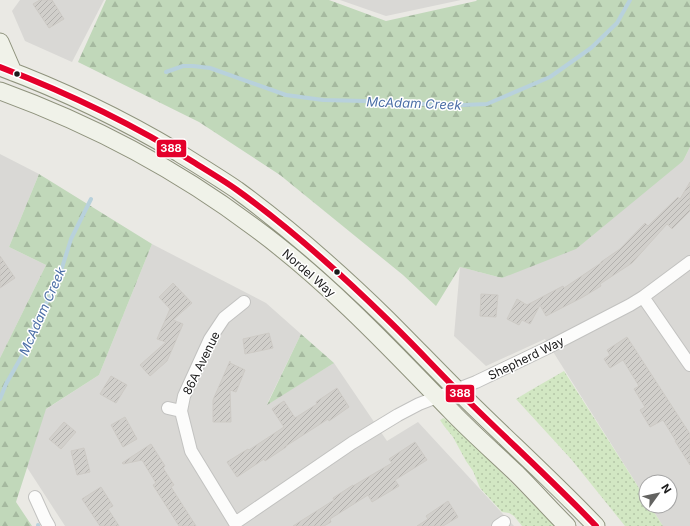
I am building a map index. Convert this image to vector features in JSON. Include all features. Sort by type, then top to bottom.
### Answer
[{"type":"main road","points":[[0,42],[6,70]]},
{"type":"main road","name":"Nordel Way","points":[[6,70],[69,96],[125,123],[193,162],[235,189],[264,211],[316,254],[387,319],[596,526]]},
{"type":"main road","name":"Nordel Way","points":[[0,91],[54,112],[150,160],[227,207],[256,229],[340,300],[567,526]]},
{"type":"street","name":"Shepherd Way","points":[[236,524],[376,428],[398,415],[419,404],[476,382],[547,348],[630,305],[690,262]]},
{"type":"street","points":[[643,297],[690,365]]},
{"type":"street","name":"86A Avenue","points":[[236,524],[191,451],[181,411],[184,396],[210,339],[224,318],[244,302]]},
{"type":"street","name":"86A Avenue","points":[[168,408],[181,411]]},
{"type":"street","points":[[35,497],[49,526]]},
{"type":"shaded area","points":[[20,0],[104,0],[72,62],[25,41],[12,11]]},
{"type":"shaded area","points":[[340,0],[461,0],[386,16]]},
{"type":"shaded area","points":[[690,147],[690,526],[663,526],[655,514],[678,514],[678,474],[638,474],[638,486],[545,339],[486,366],[454,336],[460,267],[502,278],[683,161]]},
{"type":"shaded area","points":[[0,154],[39,174],[9,247],[46,265],[0,358]]},
{"type":"shaded area","points":[[152,244],[266,303],[301,334],[267,404],[334,363],[387,441],[418,422],[514,526],[65,526],[6,435],[99,375]]},
{"type":"green space","points":[[106,0],[329,0],[386,21],[477,0],[690,0],[690,147],[683,161],[576,249],[502,278],[460,267],[436,306],[403,275],[280,175],[199,122],[78,62]]},
{"type":"green space","points":[[39,174],[152,244],[99,375],[46,409],[16,502],[32,526],[0,526],[0,358],[46,265],[9,247]]},
{"type":"green space","points":[[301,334],[334,363],[267,405]]},
{"type":"green space","points":[[564,371],[638,487],[638,514],[655,514],[663,526],[625,526],[571,459],[516,399]]},
{"type":"green space","points":[[444,418],[481,452],[555,526],[522,526],[514,516],[509,513],[502,512],[480,488],[473,471],[453,437],[440,420]]},
{"type":"building","points":[[40,0],[52,0],[64,19],[49,28],[33,4]]},
{"type":"building","points":[[690,182],[690,211],[672,229],[667,224],[632,263],[600,284],[601,286],[546,316],[540,305],[530,324],[522,320],[519,325],[507,319],[517,299],[527,305],[563,286],[564,288],[620,249],[645,223],[648,226],[678,197],[680,199]]},
{"type":"building","points":[[0,256],[15,278],[0,288]]},
{"type":"building","points":[[173,283],[192,303],[173,320],[183,324],[167,361],[150,376],[140,365],[166,342],[157,339],[170,309],[159,297]]},
{"type":"building","points":[[481,294],[498,295],[496,317],[480,316]]},
{"type":"building","points":[[269,333],[273,348],[245,354],[243,339]]},
{"type":"building","points":[[627,337],[690,434],[690,465],[663,420],[650,427],[640,410],[645,407],[634,389],[639,386],[623,360],[610,368],[604,359],[610,355],[607,350]]},
{"type":"building","points":[[230,361],[230,363],[245,370],[236,392],[230,390],[231,422],[213,422],[213,400]]},
{"type":"building","points":[[111,376],[127,385],[116,403],[100,394]]},
{"type":"building","points":[[337,388],[349,407],[329,421],[328,419],[286,446],[265,461],[264,459],[237,477],[227,462],[248,449],[249,450],[284,427],[272,409],[284,401],[295,418],[317,404],[316,402]]},
{"type":"building","points":[[125,417],[137,439],[123,447],[111,425]]},
{"type":"building","points":[[64,422],[76,432],[61,449],[49,439]]},
{"type":"building","points":[[415,442],[427,460],[395,480],[399,486],[372,502],[368,495],[330,519],[331,522],[324,526],[293,526],[334,500],[333,498],[353,485],[392,463],[389,459]]},
{"type":"building","points":[[151,444],[165,466],[163,468],[174,485],[171,487],[196,526],[179,526],[153,485],[156,483],[142,460],[122,463]]},
{"type":"building","points":[[84,448],[90,472],[77,475],[71,451]]},
{"type":"building","points":[[101,487],[113,506],[108,509],[119,526],[100,526],[82,499]]},
{"type":"building","points":[[448,501],[458,517],[443,526],[417,526],[428,519],[426,516]]},
{"type":"waterway","name":"McAdam Creek","points":[[166,72],[183,66],[210,68],[286,95],[323,100],[407,102],[439,106],[487,104],[550,77],[591,48],[617,23],[630,0]]},
{"type":"waterway","name":"McAdam Creek","points":[[0,399],[6,384],[28,345],[36,320],[56,287],[71,239],[91,199]]},
{"type":"transit line","name":"388","points":[[0,67],[50,87],[124,122],[172,149],[232,186],[257,205],[333,268],[405,336],[457,390],[562,491],[596,526]]}]
